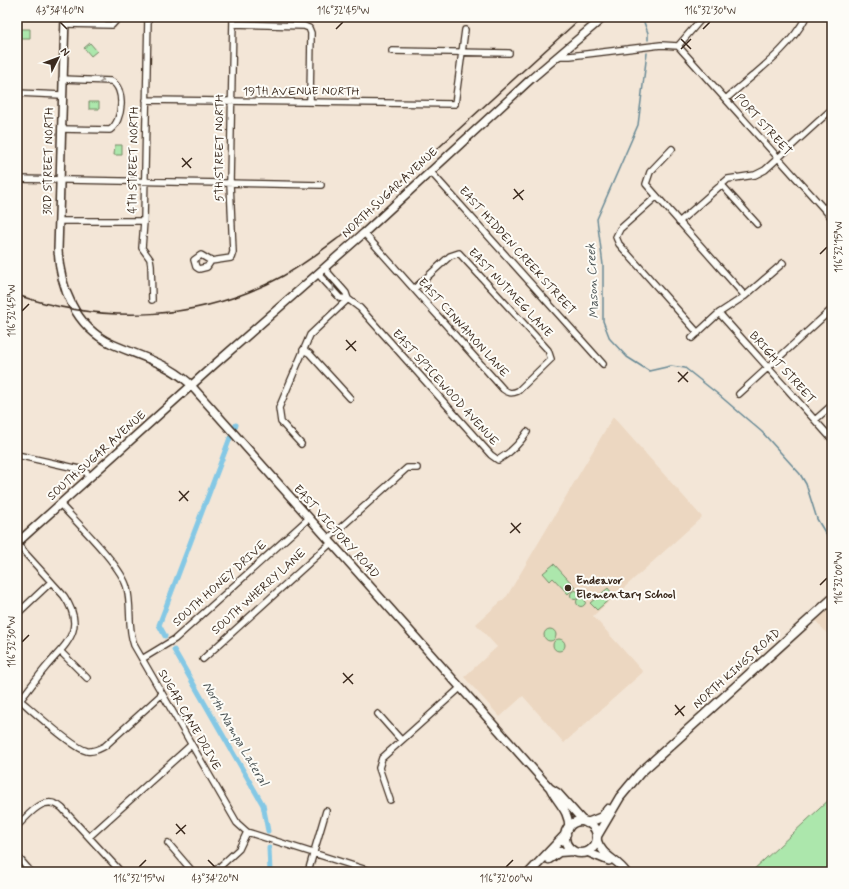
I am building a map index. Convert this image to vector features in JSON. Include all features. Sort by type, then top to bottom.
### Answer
[{"type":"main road","name":"NORTH KINGS ROAD","points":[[586,822],[602,817],[621,788],[640,773],[832,598]]},
{"type":"main road","name":"NORTH KINGS ROAD","points":[[597,838],[620,797],[640,773]]},
{"type":"main road","points":[[530,872],[576,823],[586,822],[594,828],[597,838],[594,847],[587,852],[573,851],[555,853],[535,872]]},
{"type":"main road","points":[[568,831],[567,844],[573,851]]},
{"type":"street","points":[[65,21],[112,25],[119,17]]},
{"type":"street","name":"4TH STREET NORTH","points":[[148,17],[144,221],[142,248],[150,259],[152,300]]},
{"type":"street","name":"5TH STREET NORTH","points":[[211,261],[227,260],[231,258],[233,252],[230,182],[233,17]]},
{"type":"street","name":"NORTH SUGAR AVENUE","points":[[191,385],[318,274],[430,171],[558,56],[604,17]]},
{"type":"street","points":[[558,56],[570,56],[661,44],[678,46],[703,17]]},
{"type":"street","points":[[726,100],[786,45],[800,29],[806,17]]},
{"type":"street","name":"3RD STREET NORTH","points":[[65,21],[62,79],[58,250],[60,273],[71,303],[83,321]]},
{"type":"street","points":[[233,24],[304,26],[309,28],[311,33],[310,102]]},
{"type":"street","points":[[462,52],[465,30]]},
{"type":"street","name":"PORT STREET","points":[[678,46],[832,218]]},
{"type":"street","points":[[392,51],[509,53]]},
{"type":"street","name":"19TH AVENUE NORTH","points":[[146,100],[455,104],[462,52]]},
{"type":"street","points":[[61,129],[110,130],[117,122],[120,96],[119,88],[116,84],[110,81],[62,79]]},
{"type":"street","points":[[17,94],[62,95]]},
{"type":"street","points":[[678,222],[721,184],[738,176],[755,175],[765,170],[832,109]]},
{"type":"street","points":[[672,149],[650,172],[646,184],[744,296]]},
{"type":"street","name":"EAST HIDDEN CREEK STREET","points":[[430,171],[603,364]]},
{"type":"street","points":[[17,179],[145,180],[321,185]]},
{"type":"street","points":[[721,184],[757,224]]},
{"type":"street","points":[[656,197],[620,229],[616,237],[619,244],[698,332]]},
{"type":"street","points":[[824,209],[832,202]]},
{"type":"street","points":[[59,221],[144,221]]},
{"type":"street","name":"EAST CINNAMON LANE","points":[[364,233],[507,392],[512,393],[518,391],[548,362],[551,356]]},
{"type":"street","name":"EAST NUTMEG LANE","points":[[414,289],[450,256],[458,253],[548,350],[551,356]]},
{"type":"street","points":[[692,338],[719,313],[744,296],[783,262]]},
{"type":"street","name":"EAST SPICEWOOD AVENUE","points":[[324,268],[346,293],[348,299]]},
{"type":"street","name":"EAST SPICEWOOD AVENUE","points":[[318,274],[340,298],[348,299],[360,308],[491,455],[498,460],[506,456],[522,440],[527,432]]},
{"type":"street","points":[[301,444],[281,422],[279,408],[310,335],[348,299]]},
{"type":"street","points":[[739,394],[832,309]]},
{"type":"street","name":"BRIGHT STREET","points":[[719,313],[830,437]]},
{"type":"street","name":"EAST VICTORY ROAD","points":[[83,321],[96,334],[110,343],[164,364],[178,373],[191,385],[550,788],[558,793],[586,822]]},
{"type":"street","points":[[303,350],[309,353],[350,398]]},
{"type":"street","name":"SOUTH SUGAR AVENUE","points":[[17,543],[191,385]]},
{"type":"street","points":[[815,420],[832,405]]},
{"type":"street","points":[[17,455],[84,470],[90,477]]},
{"type":"street","name":"SOUTH WHERRY LANE","points":[[203,659],[406,468],[417,468]]},
{"type":"street","name":"SUGAR CANE DRIVE","points":[[60,504],[121,574],[127,589],[131,636],[142,659],[232,817],[237,823],[247,832],[373,872]]},
{"type":"street","name":"SOUTH HONEY DRIVE","points":[[142,659],[175,639],[309,518]]},
{"type":"street","points":[[17,543],[64,596],[72,613],[72,632],[69,642],[45,668],[18,702],[78,747],[89,751],[105,746],[162,694]]},
{"type":"street","points":[[17,614],[51,582]]},
{"type":"street","points":[[61,652],[87,678]]},
{"type":"street","points":[[390,800],[379,768],[379,763],[401,740],[460,688]]},
{"type":"street","points":[[378,714],[401,740]]},
{"type":"street","points":[[89,837],[191,745]]},
{"type":"street","name":"EAST VICTORY ROAD","points":[[550,788],[554,797],[566,811],[568,831]]},
{"type":"street","points":[[17,826],[39,806],[48,802],[54,802],[62,808],[121,872]]},
{"type":"street","points":[[308,872],[326,811]]},
{"type":"street","points":[[214,872],[239,849],[247,832]]},
{"type":"street","points":[[597,838],[602,852],[620,864],[626,872]]},
{"type":"street","points":[[168,843],[193,872]]},
{"type":"street","points":[[587,852],[610,862],[623,872]]},
{"type":"street","points":[[17,856],[31,872]]},
{"type":"shaded area","name":"Endeavor Elementary School","points":[[613,417],[702,517],[593,616],[643,672],[564,743],[523,696],[500,717],[464,677],[497,647],[476,624],[507,596]]},
{"type":"shaded area","points":[[832,605],[832,639],[815,620]]},
{"type":"green space","points":[[17,29],[30,29],[30,39],[17,39]]},
{"type":"green space","points":[[90,43],[97,51],[91,56],[84,48]]},
{"type":"green space","points":[[89,102],[99,102],[99,109],[89,109]]},
{"type":"green space","points":[[115,145],[122,145],[122,155],[114,155]]},
{"type":"green space","points":[[554,564],[575,587],[568,594],[553,578],[550,581],[543,573]]},
{"type":"green space","points":[[608,588],[612,593],[609,596],[611,598],[597,610],[590,603]]},
{"type":"green space","points":[[575,590],[580,595],[575,600],[570,595]]},
{"type":"green space","points":[[581,597],[586,602],[581,607],[576,602]]},
{"type":"green space","points":[[550,629],[554,631],[556,635],[554,639],[550,641],[546,639],[544,635],[546,631]]},
{"type":"green space","points":[[559,639],[563,641],[565,645],[563,649],[559,651],[555,649],[553,645],[555,641]]},
{"type":"green space","points":[[832,797],[832,872],[751,872]]},
{"type":"waterway","name":"Mason Creek","points":[[642,17],[648,33],[648,40]]},
{"type":"waterway","name":"Mason Creek","points":[[647,53],[638,125],[597,219],[603,265],[603,321],[610,339],[627,357],[649,371],[671,366],[685,368],[762,432],[800,474],[806,484],[817,519],[832,544]]},
{"type":"waterway","name":"North Nampa Lateral","points":[[234,429],[236,425]]},
{"type":"waterway","name":"North Nampa Lateral","points":[[165,636],[159,625],[230,438]]},
{"type":"waterway","name":"North Nampa Lateral","points":[[174,650],[263,805],[268,831]]},
{"type":"waterway","name":"North Nampa Lateral","points":[[269,848],[270,872]]},
{"type":"railway","points":[[17,295],[51,305],[84,311],[118,314],[152,314],[186,310],[219,302],[251,291],[283,276],[307,261],[345,233],[582,17]]},
{"type":"place","name":"Endeavor Elementary School","points":[[568,588]]}]
